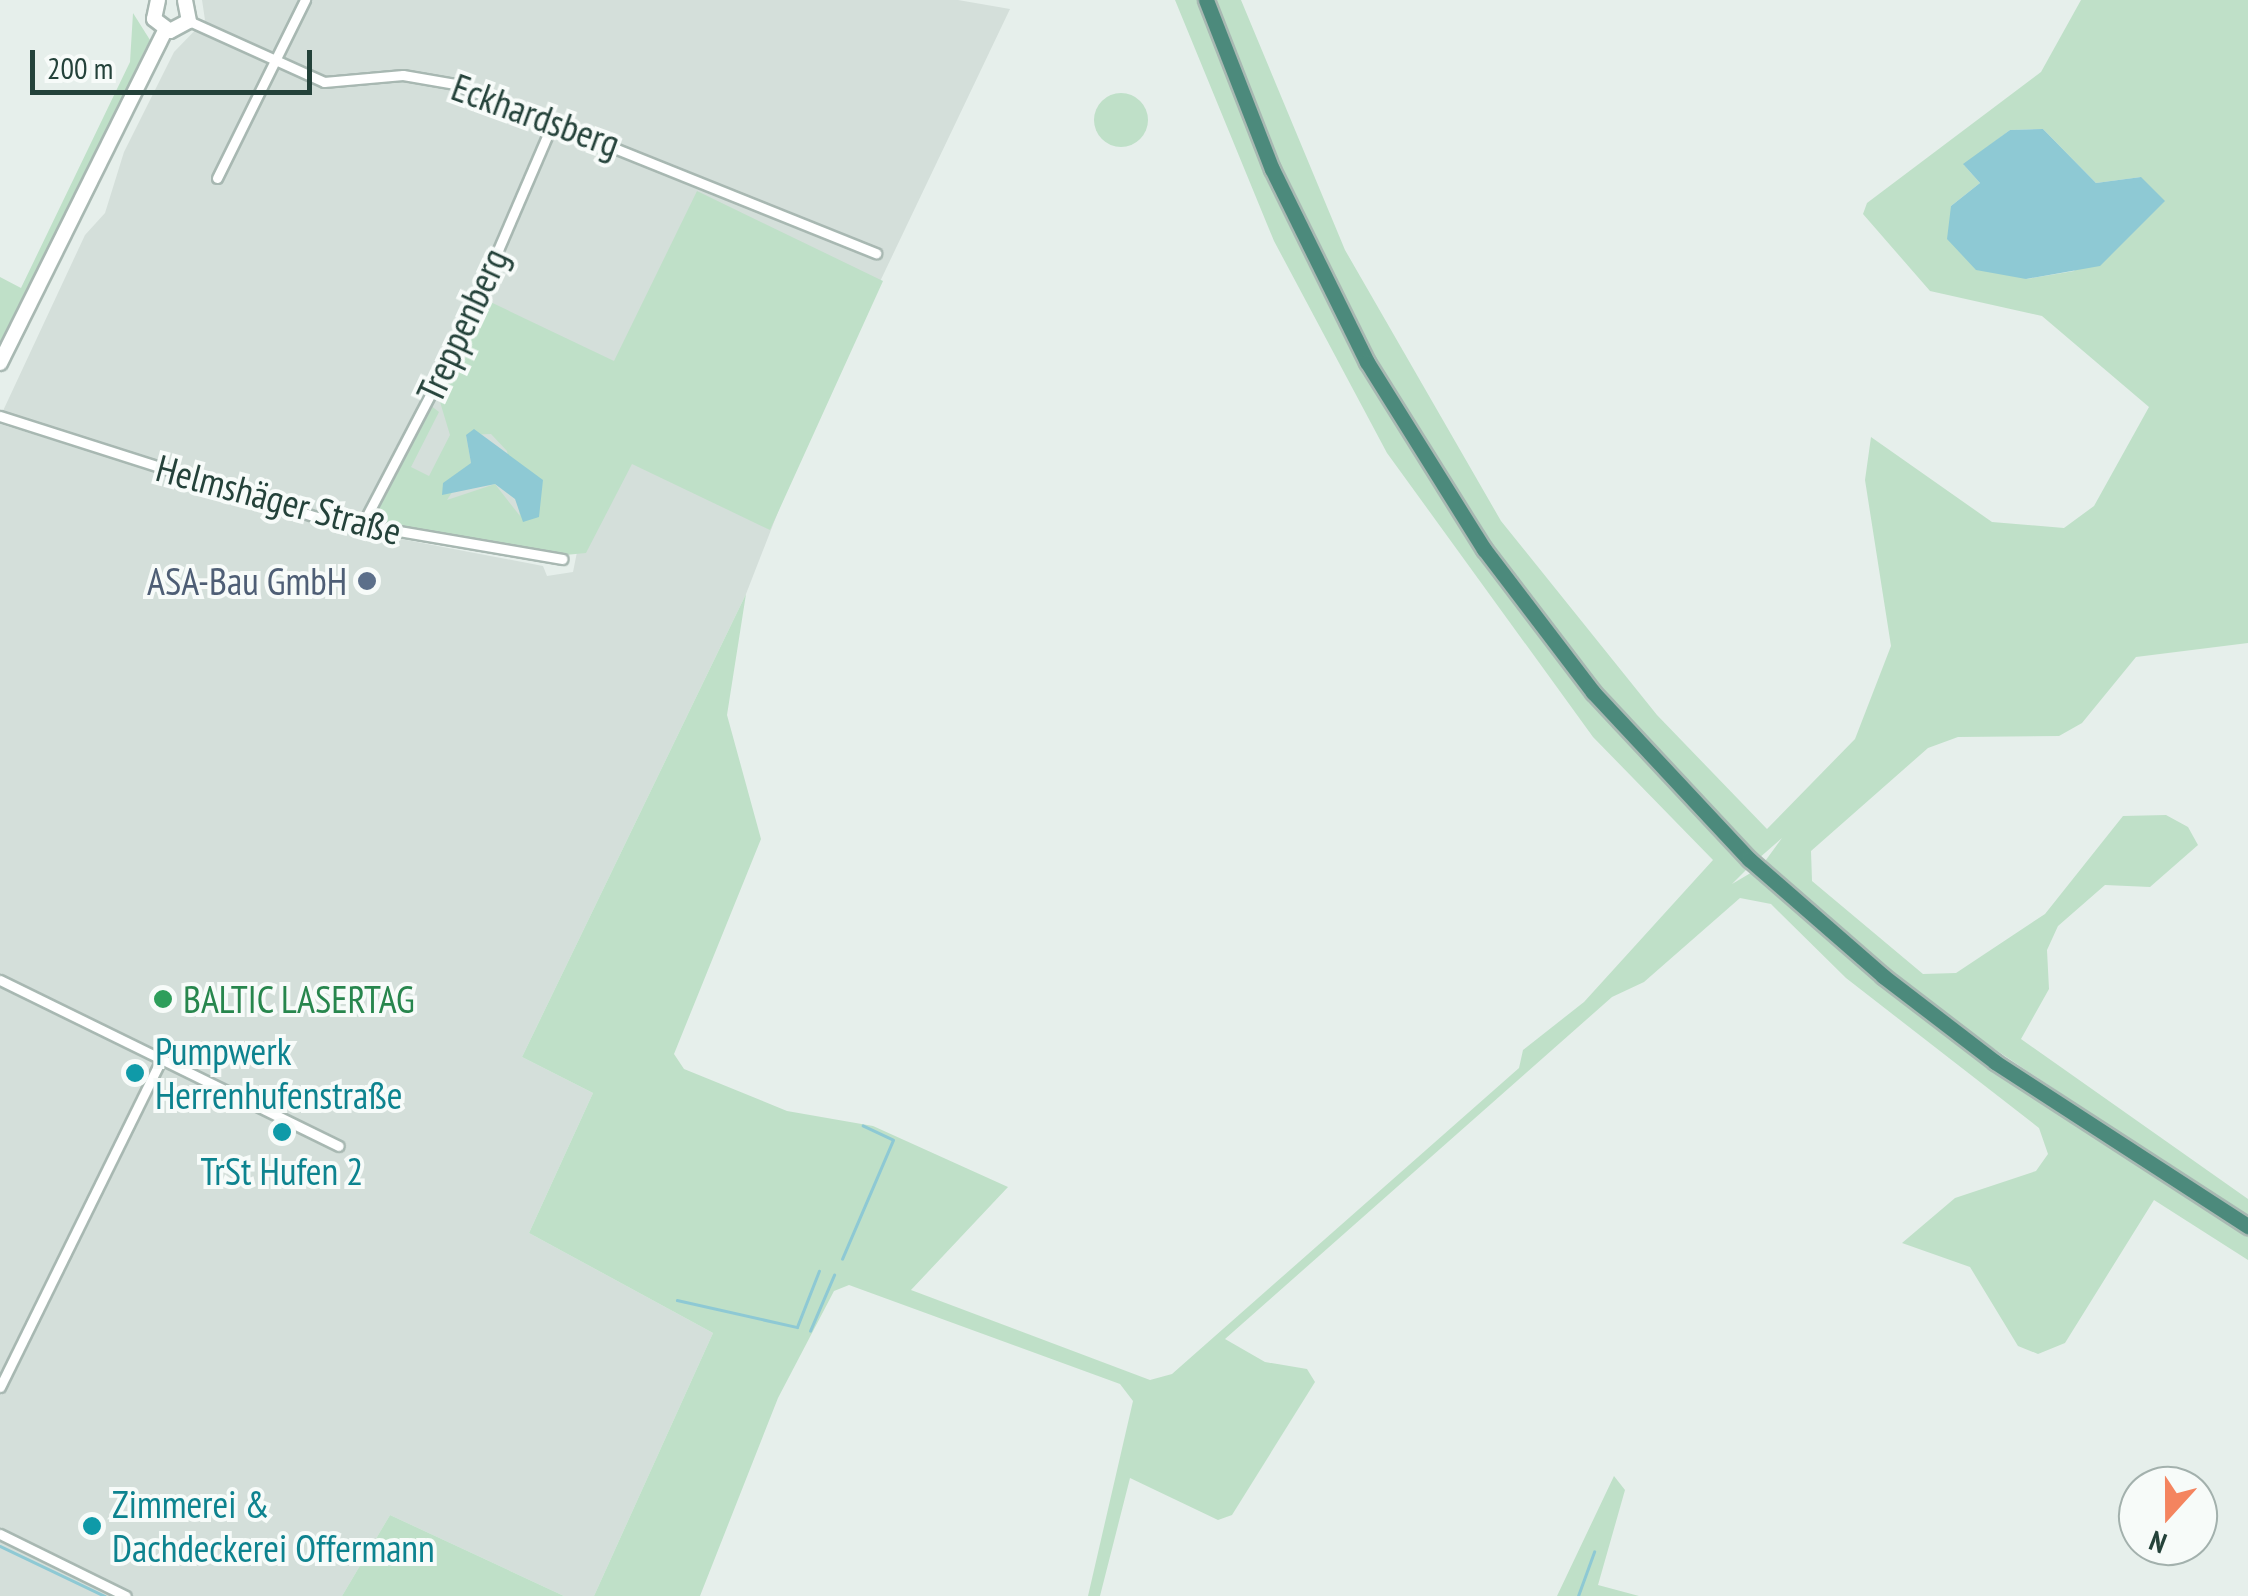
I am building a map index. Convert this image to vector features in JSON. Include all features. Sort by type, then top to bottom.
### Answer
[{"type":"highway","points":[[1206,0],[1272,169],[1367,362],[1484,549],[1593,692],[1749,859],[1883,976],[1995,1062],[2248,1226]]},
{"type":"main road","points":[[0,363],[165,30],[189,21],[186,0]]},
{"type":"main road","points":[[155,1],[165,30]]},
{"type":"street","points":[[217,178],[305,0]]},
{"type":"street","name":"Eckhardsberg","points":[[189,21],[274,63],[324,82],[437,79],[554,120],[876,254]]},
{"type":"street","name":"Treppenberg","points":[[361,527],[460,336],[554,120]]},
{"type":"street","name":"Helmshäger Straße","points":[[0,416],[361,527],[562,559]]},
{"type":"street","points":[[0,980],[339,1146]]},
{"type":"street","points":[[0,1387],[162,1058]]},
{"type":"street","points":[[0,1534],[126,1596]]},
{"type":"shaded area","points":[[202,0],[958,0],[1010,9],[813,422],[746,594],[522,1057],[593,1093],[529,1233],[713,1333],[594,1596],[564,1596],[390,1515],[342,1596],[0,1596],[0,424],[333,526],[543,566],[547,576],[573,572],[577,552],[544,557],[350,521],[2,413],[85,235],[105,213],[124,152],[174,52],[205,20]]},
{"type":"green space","points":[[1175,0],[1200,0],[1302,248],[1412,451],[1607,718],[1749,867],[1732,884],[1754,871],[1895,994],[2248,1233],[2248,1260],[2154,1200],[2065,1343],[2038,1354],[2018,1346],[1970,1267],[1902,1243],[1955,1198],[2036,1171],[2048,1154],[2039,1128],[1846,978],[1771,904],[1740,898],[1644,982],[1612,997],[1225,1339],[1265,1362],[1307,1369],[1315,1382],[1232,1515],[1218,1520],[1130,1478],[1100,1596],[1088,1596],[1133,1401],[1120,1384],[849,1285],[834,1291],[778,1398],[700,1596],[594,1596],[713,1333],[529,1233],[593,1093],[522,1057],[746,594],[727,715],[761,839],[674,1054],[684,1069],[787,1111],[873,1126],[1008,1187],[911,1290],[1150,1380],[1172,1374],[1519,1068],[1523,1050],[1584,1002],[1713,860],[1593,737],[1387,453],[1274,241]]},
{"type":"green space","points":[[1211,0],[1241,0],[1345,250],[1501,521],[1657,715],[1767,829],[1855,739],[1891,646],[1865,480],[1871,437],[1992,522],[2064,528],[2094,506],[2149,407],[2042,316],[1930,291],[1863,214],[1867,203],[2041,72],[2081,0],[2248,0],[2248,643],[2136,657],[2082,723],[2059,736],[1958,737],[1928,748],[1811,851],[1812,881],[1923,974],[1956,973],[2045,914],[2123,816],[2166,815],[2188,827],[2198,845],[2150,887],[2105,885],[2058,926],[2047,950],[2049,989],[2021,1039],[2248,1199],[2248,1219],[1926,1003],[1763,864],[1782,838],[1758,859],[1616,710],[1501,564],[1397,404],[1295,207]],"holes":[[[2043,129],[2096,183],[2141,177],[2074,271],[2026,279],[1951,206],[1980,183],[1964,165],[2010,130]]]},
{"type":"green space","points":[[133,13],[150,40],[0,347],[0,277],[21,288],[130,62]]},
{"type":"green space","points":[[1121,93],[1140,101],[1148,120],[1140,139],[1121,147],[1102,139],[1094,120],[1102,101]]},
{"type":"green space","points":[[697,191],[883,281],[770,530],[632,464],[586,553],[544,557],[381,524],[376,510],[430,405],[439,412],[411,467],[429,476],[450,435],[437,392],[482,298],[614,361]],"holes":[[[491,434],[507,451],[520,516],[495,484],[447,500],[471,463],[466,435]]]},
{"type":"green space","points":[[1614,1476],[1625,1490],[1598,1585],[1639,1596],[1557,1596]]},
{"type":"green space","points":[[390,1515],[564,1596],[342,1596]]},
{"type":"water","points":[[2043,129],[2096,183],[2141,177],[2165,201],[2100,266],[2026,279],[1976,270],[1947,239],[1951,206],[1980,183],[1963,164],[2010,130]]},
{"type":"water","points":[[474,429],[543,480],[539,517],[523,522],[515,499],[495,484],[442,495],[443,483],[471,463],[466,435]]},
{"type":"waterway","points":[[842,1259],[893,1140],[863,1126]]},
{"type":"waterway","points":[[677,1300],[797,1327],[819,1271]]},
{"type":"waterway","points":[[810,1331],[834,1275]]},
{"type":"waterway","points":[[0,1546],[105,1596]]},
{"type":"waterway","points":[[1578,1596],[1594,1552]]},
{"type":"place","name":"ASA-Bau GmbH","points":[[367,581]]},
{"type":"place","name":"BALTIC LASERTAG","points":[[163,999]]},
{"type":"place","name":"Pumpwerk Herrenhufenstraße","points":[[135,1073]]},
{"type":"place","name":"TrSt Hufen 2","points":[[282,1132]]},
{"type":"place","name":"Zimmerei & Dachdeckerei Offermann","points":[[92,1526]]}]
